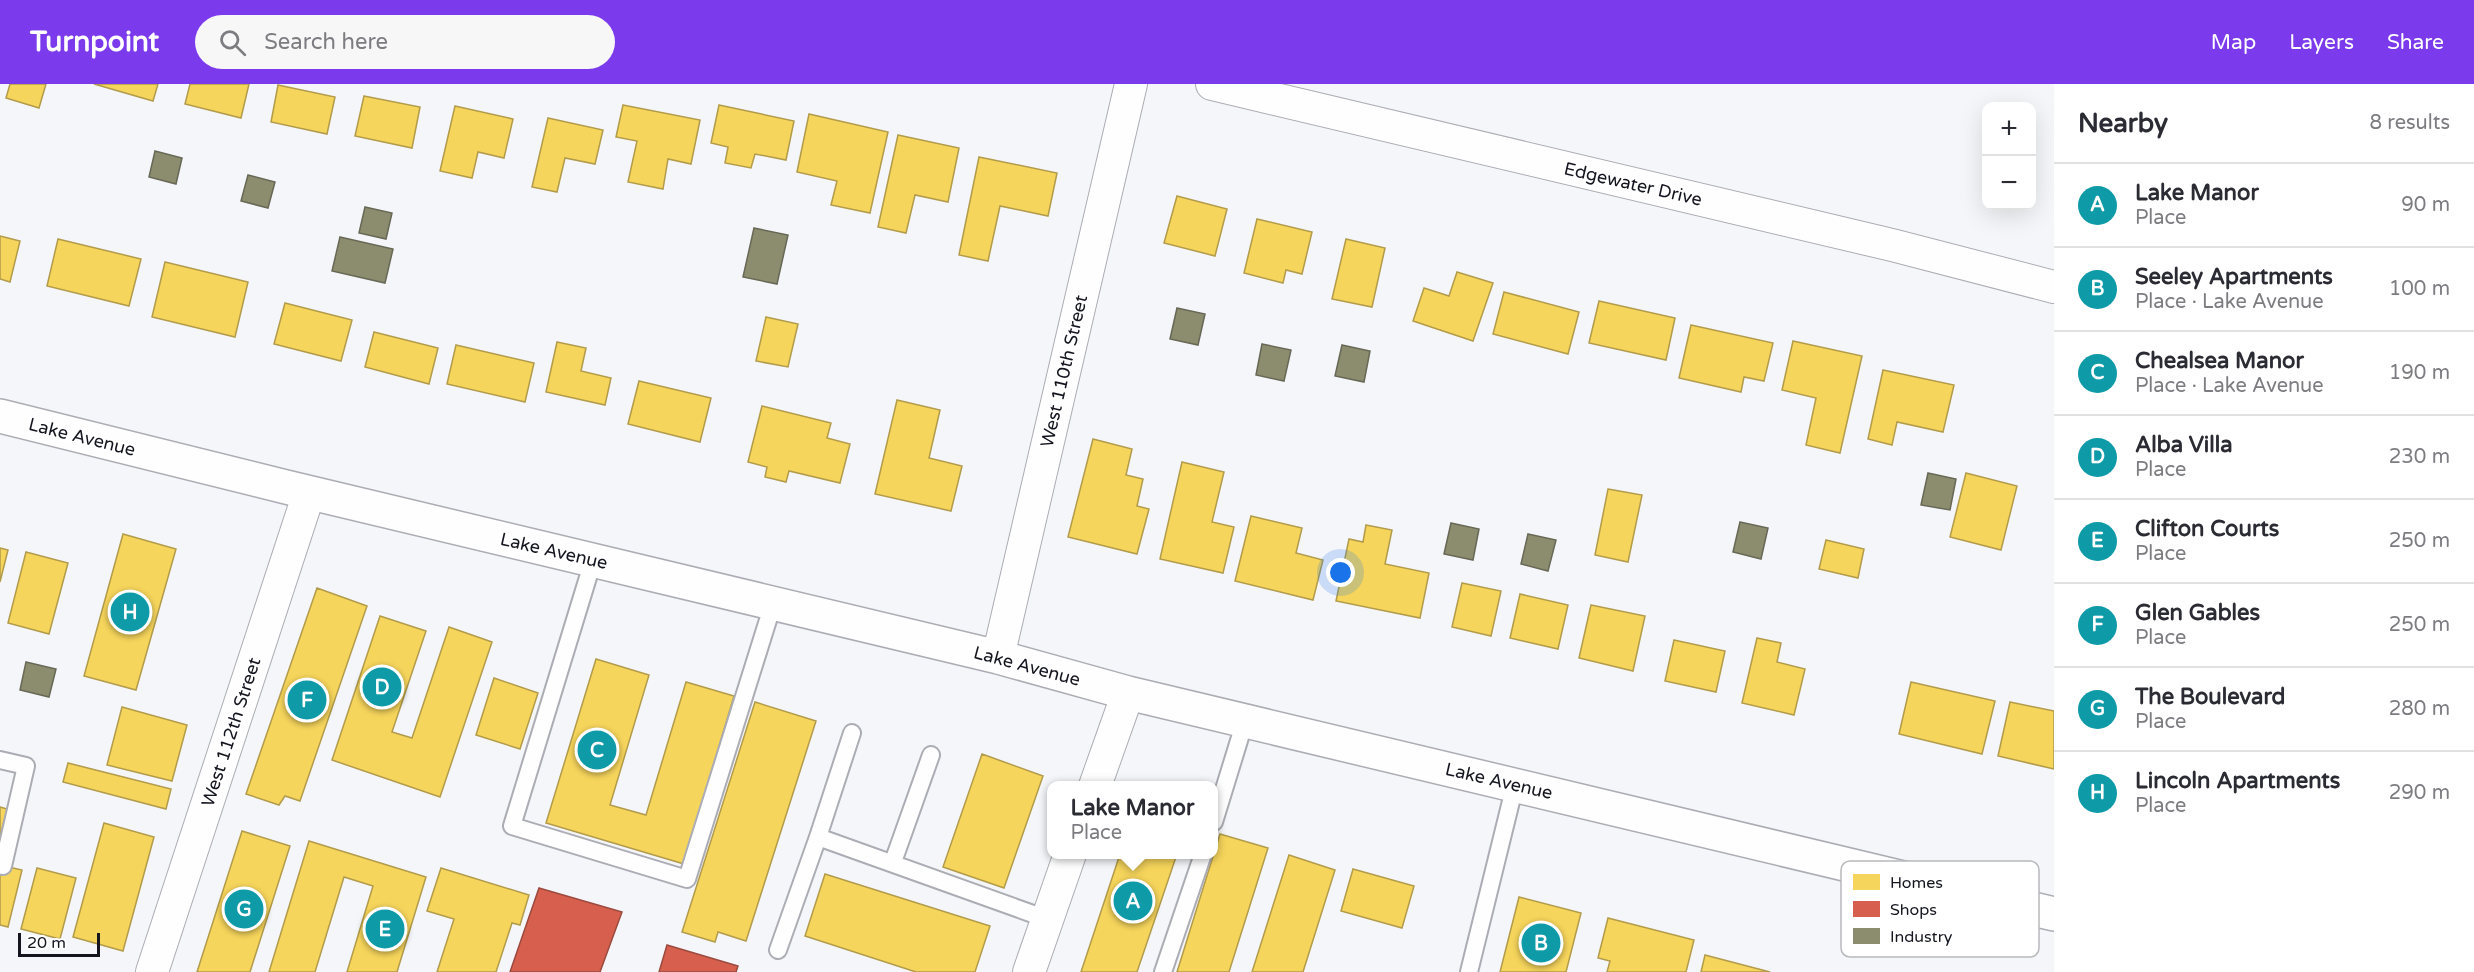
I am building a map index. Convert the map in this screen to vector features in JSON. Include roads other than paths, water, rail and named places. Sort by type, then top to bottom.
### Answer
[{"type":"street","name":"West 110th Street","points":[[998,657],[1131,84]]},
{"type":"street","name":"Edgewater Drive","points":[[1212,84],[1901,247],[2054,287]]},
{"type":"street","name":"Lake Avenue","points":[[0,416],[309,493],[998,657],[1128,693],[1841,863]]},
{"type":"street","name":"West 112th Street","points":[[152,972],[309,493]]},
{"type":"street","points":[[1097,781],[1128,693]]},
{"type":"street","points":[[1029,972],[1069,859]]},
{"type":"street","name":"Lake Avenue","points":[[2039,910],[2054,914]]},
{"type":"lane","points":[[593,561],[512,826],[687,879],[773,604]]},
{"type":"lane","points":[[1218,809],[1245,720]]},
{"type":"lane","points":[[778,950],[852,733]]},
{"type":"lane","points":[[893,862],[931,755]]},
{"type":"lane","points":[[0,760],[26,766],[3,866]]},
{"type":"lane","points":[[1469,972],[1515,785]]},
{"type":"lane","points":[[818,837],[893,862],[1047,920]]},
{"type":"lane","points":[[1163,972],[1202,859]]},
{"type":"place","name":"Lincoln Apartments","points":[[130,612]]},
{"type":"place","name":"Alba Villa","points":[[382,687]]},
{"type":"place","name":"Glen Gables","points":[[307,700]]},
{"type":"place","name":"Chealsea Manor","points":[[597,750]]},
{"type":"place","name":"Lake Manor","points":[[1133,901]]},
{"type":"place","name":"The Boulevard","points":[[244,909]]},
{"type":"place","name":"Clifton Courts","points":[[385,929]]},
{"type":"place","name":"Seeley Apartments","points":[[1541,943]]}]
